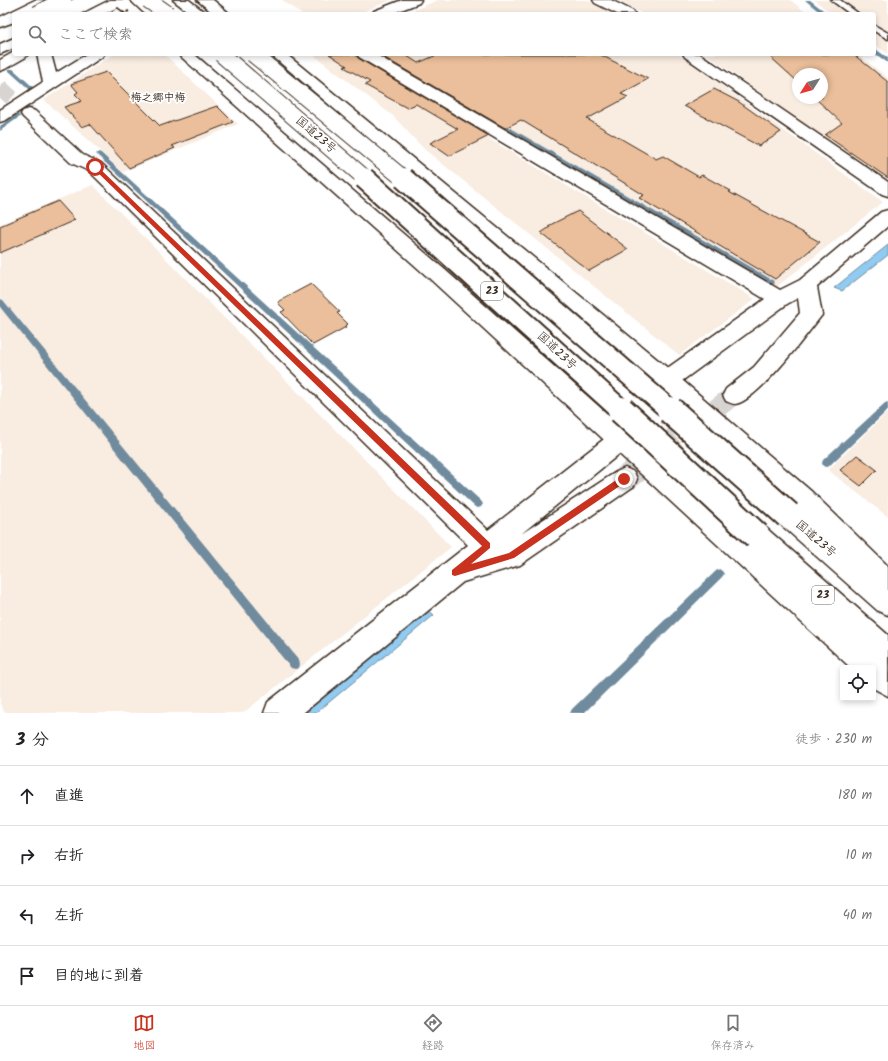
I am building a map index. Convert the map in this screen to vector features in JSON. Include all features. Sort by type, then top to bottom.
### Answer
[{"type":"main road","points":[[22,12],[46,0]]},
{"type":"main road","points":[[41,12],[63,0]]},
{"type":"main road","points":[[68,12],[89,0]]},
{"type":"main road","points":[[69,12],[97,0]]},
{"type":"main road","points":[[97,12],[119,0],[134,12]]},
{"type":"main road","points":[[148,0],[165,12]]},
{"type":"main road","points":[[180,0],[197,12]]},
{"type":"main road","points":[[204,0],[220,12]]},
{"type":"main road","points":[[384,12],[411,0]]},
{"type":"main road","points":[[600,0],[624,12]]},
{"type":"main road","points":[[0,23],[12,17]]},
{"type":"main road","points":[[0,34],[12,27]]},
{"type":"main road","points":[[0,45],[12,39]]},
{"type":"main road","points":[[0,50],[12,43]]},
{"type":"main road","points":[[0,66],[18,56]]},
{"type":"main road","points":[[44,56],[51,83]]},
{"type":"main road","points":[[0,118],[31,96],[94,56]]},
{"type":"main road","points":[[187,56],[437,274],[621,439],[869,665]]},
{"type":"main road","name":"国道23号","points":[[222,56],[299,120],[482,282],[757,536],[888,654]]},
{"type":"main road","name":"国道23号","points":[[256,56],[321,108],[511,270],[888,602]]},
{"type":"main road","points":[[279,56],[667,380],[803,500],[888,584]]},
{"type":"main road","points":[[367,56],[780,299]]},
{"type":"main road","points":[[693,56],[888,190]]},
{"type":"main road","points":[[31,96],[90,154],[95,167]]},
{"type":"main road","points":[[29,114],[76,159],[95,167],[487,546]]},
{"type":"main road","points":[[667,380],[780,299],[807,285],[888,216]]},
{"type":"main road","points":[[734,395],[762,373],[811,315],[807,285]]},
{"type":"main road","points":[[279,713],[621,439]]},
{"type":"main road","points":[[455,572],[511,556],[624,479]]},
{"type":"main road","points":[[876,671],[888,681]]},
{"type":"lane","points":[[835,0],[852,12]]},
{"type":"lane","points":[[876,28],[888,37]]},
{"type":"shaded area","points":[[282,0],[392,0],[361,12],[298,12]]},
{"type":"shaded area","points":[[438,0],[587,0],[612,12],[410,12]]},
{"type":"shaded area","points":[[617,0],[790,0],[805,12],[639,12]]},
{"type":"shaded area","points":[[814,0],[888,0],[888,54],[876,45],[876,12],[830,12]]},
{"type":"shaded area","points":[[111,56],[166,56],[238,124],[123,172],[44,100]]},
{"type":"shaded area","points":[[315,56],[351,56],[755,299],[679,355],[424,149],[393,116]]},
{"type":"shaded area","points":[[380,56],[681,56],[883,202],[774,289]]},
{"type":"shaded area","points":[[709,56],[860,56],[888,78],[888,183]]},
{"type":"shaded area","points":[[93,185],[451,547],[243,713],[5,713],[0,704],[0,224]]},
{"type":"shaded area","points":[[888,412],[888,517],[828,470]]},
{"type":"water","points":[[888,245],[888,255],[842,291],[834,288]]},
{"type":"water","points":[[426,608],[434,615],[316,713],[298,713]]},
{"type":"building","points":[[332,56],[357,56],[489,136],[449,156],[430,143],[458,129],[416,104],[407,108],[365,85],[370,82],[344,67],[347,66]]},
{"type":"building","points":[[381,56],[407,56],[418,63],[434,56],[603,56],[648,79],[621,94],[628,97],[587,119],[656,159],[663,156],[699,177],[702,175],[731,191],[729,192],[820,242],[775,279],[639,198],[644,195],[521,120],[505,128]]},
{"type":"building","points":[[769,56],[856,56],[888,82],[888,178],[825,135],[842,123],[821,104],[828,104],[828,68],[792,68],[792,77]]},
{"type":"building","points":[[106,72],[160,126],[217,106],[233,122],[172,146],[175,148],[129,168],[90,124],[82,127],[64,107],[82,101],[75,94],[78,92],[71,84]]},
{"type":"building","points":[[714,89],[739,102],[781,132],[759,146],[684,106]]},
{"type":"building","points":[[58,201],[75,220],[0,253],[0,226]]},
{"type":"building","points":[[578,211],[628,249],[589,271],[541,233],[550,227],[548,226]]},
{"type":"building","points":[[311,284],[340,312],[337,313],[348,324],[345,326],[346,327],[313,345],[281,312],[285,310],[278,303],[279,301]]},
{"type":"building","points":[[857,455],[877,470],[861,486],[840,470]]},
{"type":"waterway","points":[[807,0],[822,12]]},
{"type":"waterway","points":[[876,52],[888,61]]},
{"type":"waterway","points":[[11,70],[31,88]]},
{"type":"waterway","points":[[0,129],[20,114]]},
{"type":"waterway","points":[[497,122],[771,283]]},
{"type":"waterway","points":[[99,154],[478,504]]},
{"type":"waterway","points":[[0,302],[295,664]]},
{"type":"waterway","points":[[826,463],[888,405]]},
{"type":"waterway","points":[[576,713],[719,574]]},
{"type":"tunnel","points":[[0,87],[29,114]]},
{"type":"tunnel","points":[[713,411],[734,395]]},
{"type":"tunnel","points":[[625,479],[714,410]]},
{"type":"district","name":"梅之郷中梅","points":[[158,98]]},
{"type":"route","points":[[95,167],[487,546],[455,572],[511,556],[624,479]]}]
